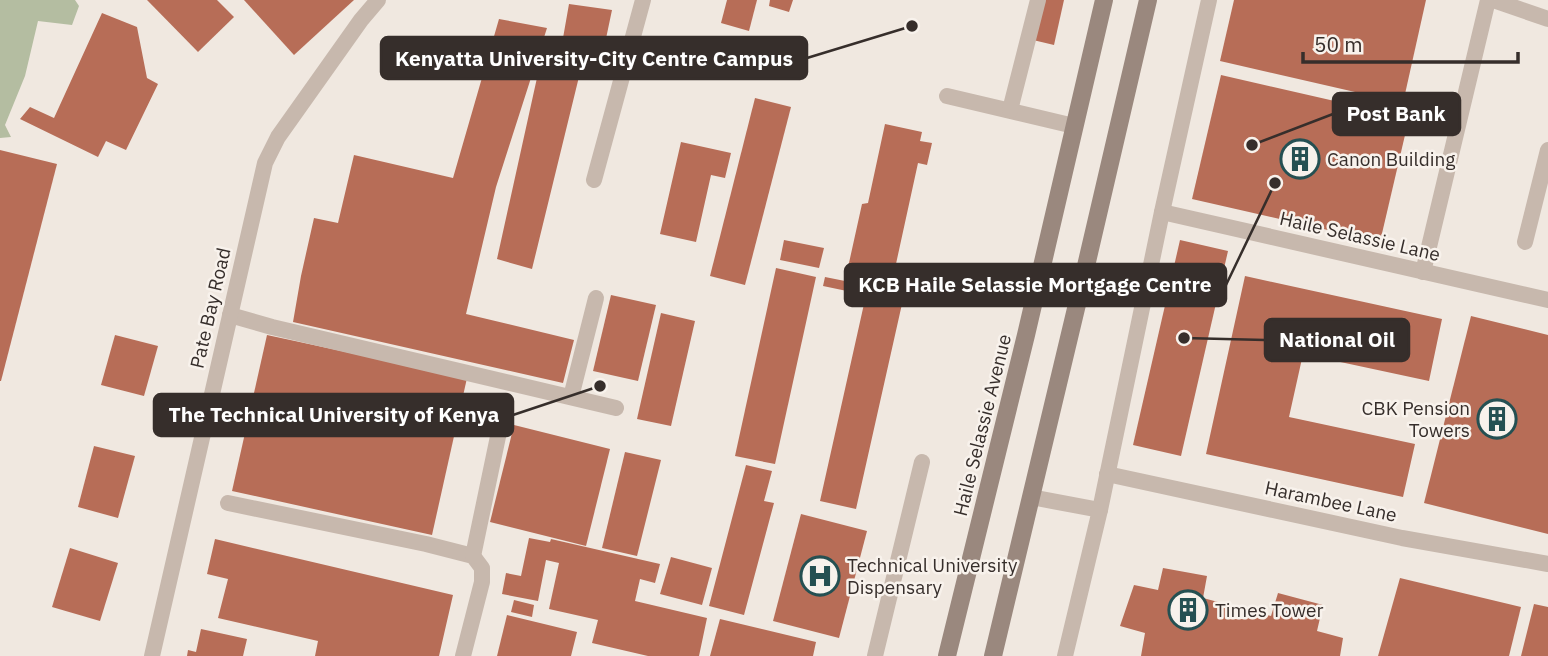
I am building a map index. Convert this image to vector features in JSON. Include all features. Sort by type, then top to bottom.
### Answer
[{"type":"main road","name":"Haile Selassie Avenue","points":[[947,656],[1026,335],[1104,0]]},
{"type":"main road","points":[[993,656],[1148,0]]},
{"type":"lane","name":"Pate Bay Road","points":[[152,656],[265,163],[270,150],[353,30],[378,0]]},
{"type":"lane","points":[[594,180],[643,0]]},
{"type":"lane","points":[[1010,110],[1038,0]]},
{"type":"lane","points":[[1065,656],[1100,510],[1209,0]]},
{"type":"lane","points":[[1423,272],[1491,0],[1548,19]]},
{"type":"lane","points":[[947,96],[1074,126]]},
{"type":"lane","points":[[1525,242],[1548,150]]},
{"type":"lane","name":"Haile Selassie Lane","points":[[1162,212],[1548,300]]},
{"type":"lane","points":[[571,397],[596,298]]},
{"type":"lane","points":[[230,314],[285,330],[617,408]]},
{"type":"lane","points":[[473,556],[500,427]]},
{"type":"lane","points":[[875,656],[922,461]]},
{"type":"lane","name":"Harambee Lane","points":[[1107,474],[1402,538],[1548,564]]},
{"type":"lane","points":[[1031,497],[1100,510]]},
{"type":"lane","points":[[228,503],[473,556],[482,568],[482,582],[463,656]]},
{"type":"green space","points":[[0,0],[75,0],[79,6],[72,25],[38,21],[25,76],[5,125],[11,137],[0,138]]},
{"type":"building","points":[[147,0],[217,0],[234,17],[198,52]]},
{"type":"building","points":[[244,0],[354,0],[294,55]]},
{"type":"building","points":[[727,0],[757,0],[749,31],[721,23]]},
{"type":"building","points":[[770,0],[793,0],[789,12],[769,6]]},
{"type":"building","points":[[1043,0],[1064,0],[1054,45],[1033,40]]},
{"type":"building","points":[[1234,0],[1426,0],[1403,103],[1220,61]]},
{"type":"building","points":[[569,4],[612,10],[604,48],[587,44],[532,269],[497,259],[546,37],[563,38]]},
{"type":"building","points":[[102,13],[137,27],[147,78],[158,84],[126,150],[106,141],[98,157],[20,119],[30,107],[54,118]]},
{"type":"building","points":[[499,19],[547,28],[496,187],[466,314],[574,340],[563,383],[293,322],[314,218],[338,223],[354,155],[453,178]]},
{"type":"building","name":"Canon Building","points":[[1221,75],[1409,118],[1380,242],[1192,199]]},
{"type":"building","points":[[755,98],[791,107],[745,285],[710,276]]},
{"type":"building","points":[[885,124],[922,132],[920,141],[932,143],[927,165],[918,163],[894,273],[889,271],[884,291],[904,295],[856,509],[820,501],[866,295],[823,286],[825,277],[845,281],[862,204],[868,203]]},
{"type":"building","points":[[681,142],[731,153],[725,178],[711,175],[696,242],[660,234]]},
{"type":"building","points":[[0,150],[57,164],[1,381],[0,381]]},
{"type":"building","points":[[784,240],[824,248],[819,268],[780,260]]},
{"type":"building","points":[[1180,240],[1228,251],[1181,456],[1133,445]]},
{"type":"building","points":[[776,268],[816,277],[775,464],[735,456]]},
{"type":"building","points":[[1245,276],[1442,319],[1429,381],[1303,354],[1289,417],[1415,444],[1403,497],[1206,454]]},
{"type":"building","points":[[611,295],[656,305],[638,381],[593,371]]},
{"type":"building","points":[[661,313],[695,321],[671,426],[637,419]]},
{"type":"building","name":"CBK Pension Towers","points":[[1471,316],[1548,335],[1548,534],[1424,503]]},
{"type":"building","points":[[115,335],[158,346],[144,396],[101,385]]},
{"type":"building","points":[[267,335],[467,378],[432,535],[232,491]]},
{"type":"building","points":[[514,425],[610,449],[586,546],[490,522]]},
{"type":"building","points":[[94,446],[135,456],[118,518],[78,507]]},
{"type":"building","points":[[625,452],[661,460],[637,556],[602,548]]},
{"type":"building","points":[[746,465],[772,471],[764,501],[774,503],[744,615],[709,606]]},
{"type":"building","name":"Technical University Dispensary","points":[[801,514],[867,531],[839,638],[773,621]]},
{"type":"building","points":[[529,538],[550,542],[551,539],[660,564],[655,583],[640,579],[635,601],[707,618],[699,656],[648,656],[592,643],[598,620],[549,609],[559,563],[546,560],[538,601],[502,594],[506,573],[521,576]]},
{"type":"building","points":[[215,539],[453,595],[439,656],[315,656],[318,641],[218,618],[228,579],[207,574]]},
{"type":"building","points":[[70,548],[118,563],[100,621],[52,607]]},
{"type":"building","points":[[671,557],[712,568],[702,605],[660,594]]},
{"type":"building","name":"Times Tower","points":[[1163,568],[1207,576],[1203,598],[1271,616],[1278,593],[1323,605],[1317,631],[1343,638],[1340,656],[1141,656],[1145,633],[1120,626],[1134,585],[1158,590]]},
{"type":"building","points":[[1400,578],[1521,607],[1509,656],[1378,656]]},
{"type":"building","points":[[514,600],[534,605],[532,617],[511,612]]},
{"type":"building","points":[[1534,604],[1548,607],[1548,656],[1521,656]]},
{"type":"building","points":[[507,615],[577,632],[571,656],[497,656]]},
{"type":"building","points":[[720,619],[816,642],[813,656],[710,656]]},
{"type":"building","points":[[201,629],[247,639],[243,656],[187,656],[188,650],[196,652]]},
{"type":"place","name":"Kenyatta University-City Centre Campus","points":[[912,26]]},
{"type":"place","name":"Post Bank","points":[[1252,145]]},
{"type":"place","name":"Canon Building","points":[[1300,159]]},
{"type":"place","name":"KCB Haile Selassie Mortgage Centre","points":[[1275,183]]},
{"type":"place","name":"National Oil","points":[[1184,338]]},
{"type":"place","name":"The Technical University of Kenya","points":[[600,386]]},
{"type":"place","name":"CBK Pension Towers","points":[[1497,419]]},
{"type":"place","name":"Technical University Dispensary","points":[[820,576]]},
{"type":"place","name":"Times Tower","points":[[1188,610]]}]
